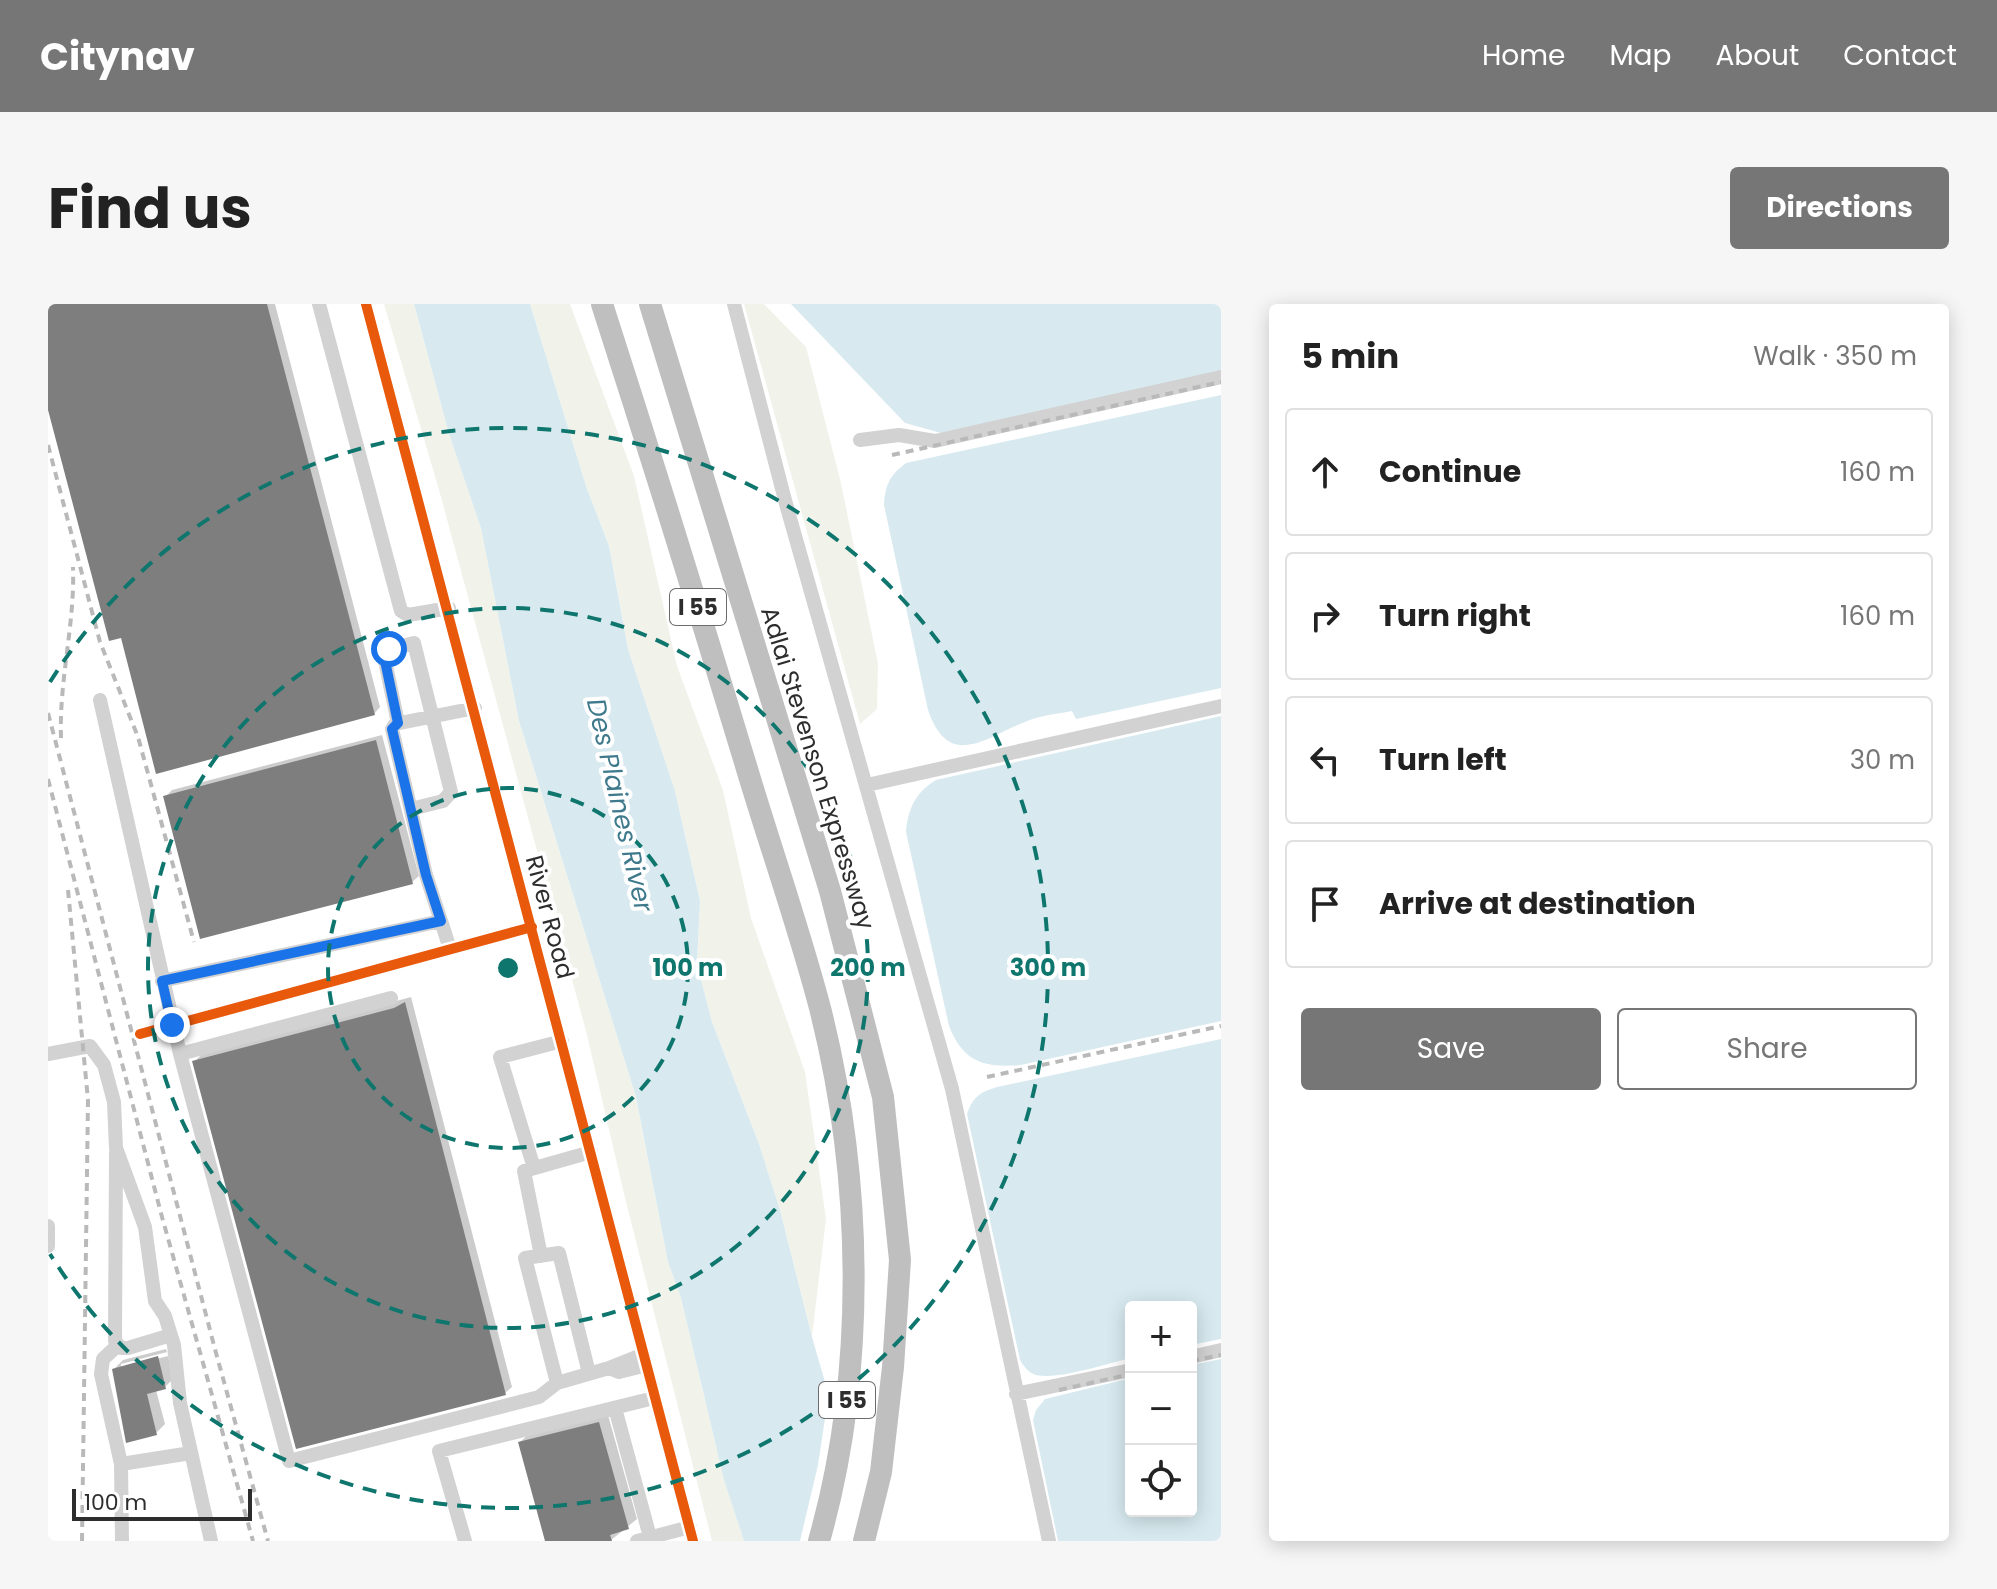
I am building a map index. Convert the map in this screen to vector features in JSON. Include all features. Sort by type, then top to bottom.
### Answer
[{"type":"highway","name":"I 55","points":[[602,304],[676,533],[820,1008],[842,1113],[853,1255],[848,1383],[841,1453],[819,1541]]},
{"type":"highway","name":"Adlai Stevenson Expressway","points":[[650,304],[830,891],[883,1097],[900,1260],[893,1367],[881,1472],[864,1541]]},
{"type":"street","points":[[319,304],[401,611],[408,615],[449,608]]},
{"type":"street","name":"River Road","points":[[366,304],[692,1534]]},
{"type":"street","points":[[734,304],[786,504],[952,1089],[1049,1541]]},
{"type":"street","points":[[860,440],[899,435],[935,441],[1221,377]]},
{"type":"street","points":[[398,723],[384,656],[389,649],[414,643],[451,792],[443,801],[411,809]]},
{"type":"street","points":[[100,700],[172,1025],[289,1461],[539,1397],[557,1383],[646,1359]]},
{"type":"street","points":[[867,785],[1221,706]]},
{"type":"street","points":[[450,949],[426,875],[392,729],[398,723],[475,708]]},
{"type":"street","points":[[162,981],[441,921]]},
{"type":"street","points":[[140,1034],[532,927]]},
{"type":"street","points":[[180,1054],[391,998]]},
{"type":"street","points":[[534,1168],[500,1057],[562,1041]]},
{"type":"street","points":[[48,1054],[90,1046],[104,1065],[114,1102],[117,1346],[103,1359],[101,1374],[121,1464],[122,1541]]},
{"type":"street","points":[[116,1148],[145,1227],[155,1301],[165,1316],[171,1335],[180,1403],[211,1541]]},
{"type":"street","points":[[541,1256],[524,1171],[591,1152]]},
{"type":"street","points":[[48,1226],[48,1246]]},
{"type":"street","points":[[557,1383],[525,1258],[559,1253],[589,1373]]},
{"type":"street","points":[[117,1346],[128,1348],[171,1335]]},
{"type":"street","points":[[1197,1356],[1221,1350]]},
{"type":"street","points":[[1016,1394],[1125,1371]]},
{"type":"street","points":[[465,1541],[439,1451],[654,1398]]},
{"type":"street","points":[[615,1408],[644,1539],[692,1534]]},
{"type":"street","points":[[121,1464],[191,1453]]},
{"type":"shaded area","points":[[384,304],[414,304],[449,434],[481,527],[519,721],[636,1097],[668,1262],[681,1298],[724,1479],[744,1541],[712,1541],[586,1031],[439,490]]},
{"type":"shaded area","points":[[530,304],[570,304],[634,476],[677,666],[723,790],[751,918],[805,1072],[826,1219],[812,1337],[780,1210],[759,1144],[712,1022],[697,964],[700,901],[675,791],[628,649],[609,546],[586,486]]},
{"type":"shaded area","points":[[744,304],[764,304],[806,347],[841,483],[878,664],[877,709],[860,724]]},
{"type":"water","name":"Des Plaines River","points":[[414,304],[530,304],[586,486],[609,546],[628,649],[675,791],[700,901],[697,964],[712,1022],[759,1144],[780,1210],[812,1337],[871,1541],[744,1541],[724,1480],[681,1298],[668,1262],[636,1097],[519,721],[481,528],[449,434]]},
{"type":"water","points":[[791,304],[1221,304],[1221,372],[941,433],[905,423]]},
{"type":"water","points":[[1221,395],[1221,688],[1076,719],[1072,711],[1040,717],[972,744],[959,745],[948,741],[937,729],[928,710],[884,505],[892,476],[906,463]]},
{"type":"water","points":[[1221,716],[1221,1021],[1021,1065],[996,1065],[968,1055],[949,1026],[906,832],[911,808],[918,795],[936,780]]},
{"type":"water","points":[[1221,1039],[1221,1339],[1197,1344],[1197,1301],[1125,1301],[1125,1360],[1054,1376],[1033,1374],[1027,1370],[1020,1360],[967,1114],[975,1099],[997,1087]]},
{"type":"water","points":[[1221,1359],[1221,1541],[1058,1541],[1033,1420],[1036,1410],[1045,1399],[1125,1379],[1125,1517],[1197,1517],[1197,1364]]},
{"type":"pier","points":[[830,1385],[875,1541],[800,1541],[818,1465]]},
{"type":"building","points":[[48,304],[267,304],[375,715],[156,774],[121,638],[109,641],[48,410]]},
{"type":"building","points":[[376,740],[413,884],[200,939],[163,796]]},
{"type":"building","points":[[405,1002],[506,1395],[296,1449],[192,1061],[394,1008]]},
{"type":"building","points":[[158,1356],[166,1389],[147,1394],[157,1435],[126,1443],[112,1369]]},
{"type":"building","points":[[599,1422],[629,1529],[610,1535],[612,1541],[545,1541],[518,1442]]},
{"type":"railway","points":[[892,455],[1221,382]]},
{"type":"railway","points":[[48,445],[100,642],[138,737],[194,942]]},
{"type":"railway","points":[[61,738],[73,567]]},
{"type":"railway","points":[[48,713],[268,1541]]},
{"type":"railway","points":[[48,779],[162,1217],[253,1541]]},
{"type":"railway","points":[[68,890],[88,1100],[82,1541]]},
{"type":"railway","points":[[987,1077],[1221,1026]]},
{"type":"railway","points":[[1197,1360],[1221,1355]]},
{"type":"railway","points":[[1059,1390],[1125,1375]]},
{"type":"cycle path","points":[[366,304],[693,1541]]},
{"type":"cycle path","points":[[140,1034],[532,927]]},
{"type":"route","points":[[172,1025],[162,981],[441,921],[426,875],[392,729],[398,723],[384,656],[389,649]]}]
